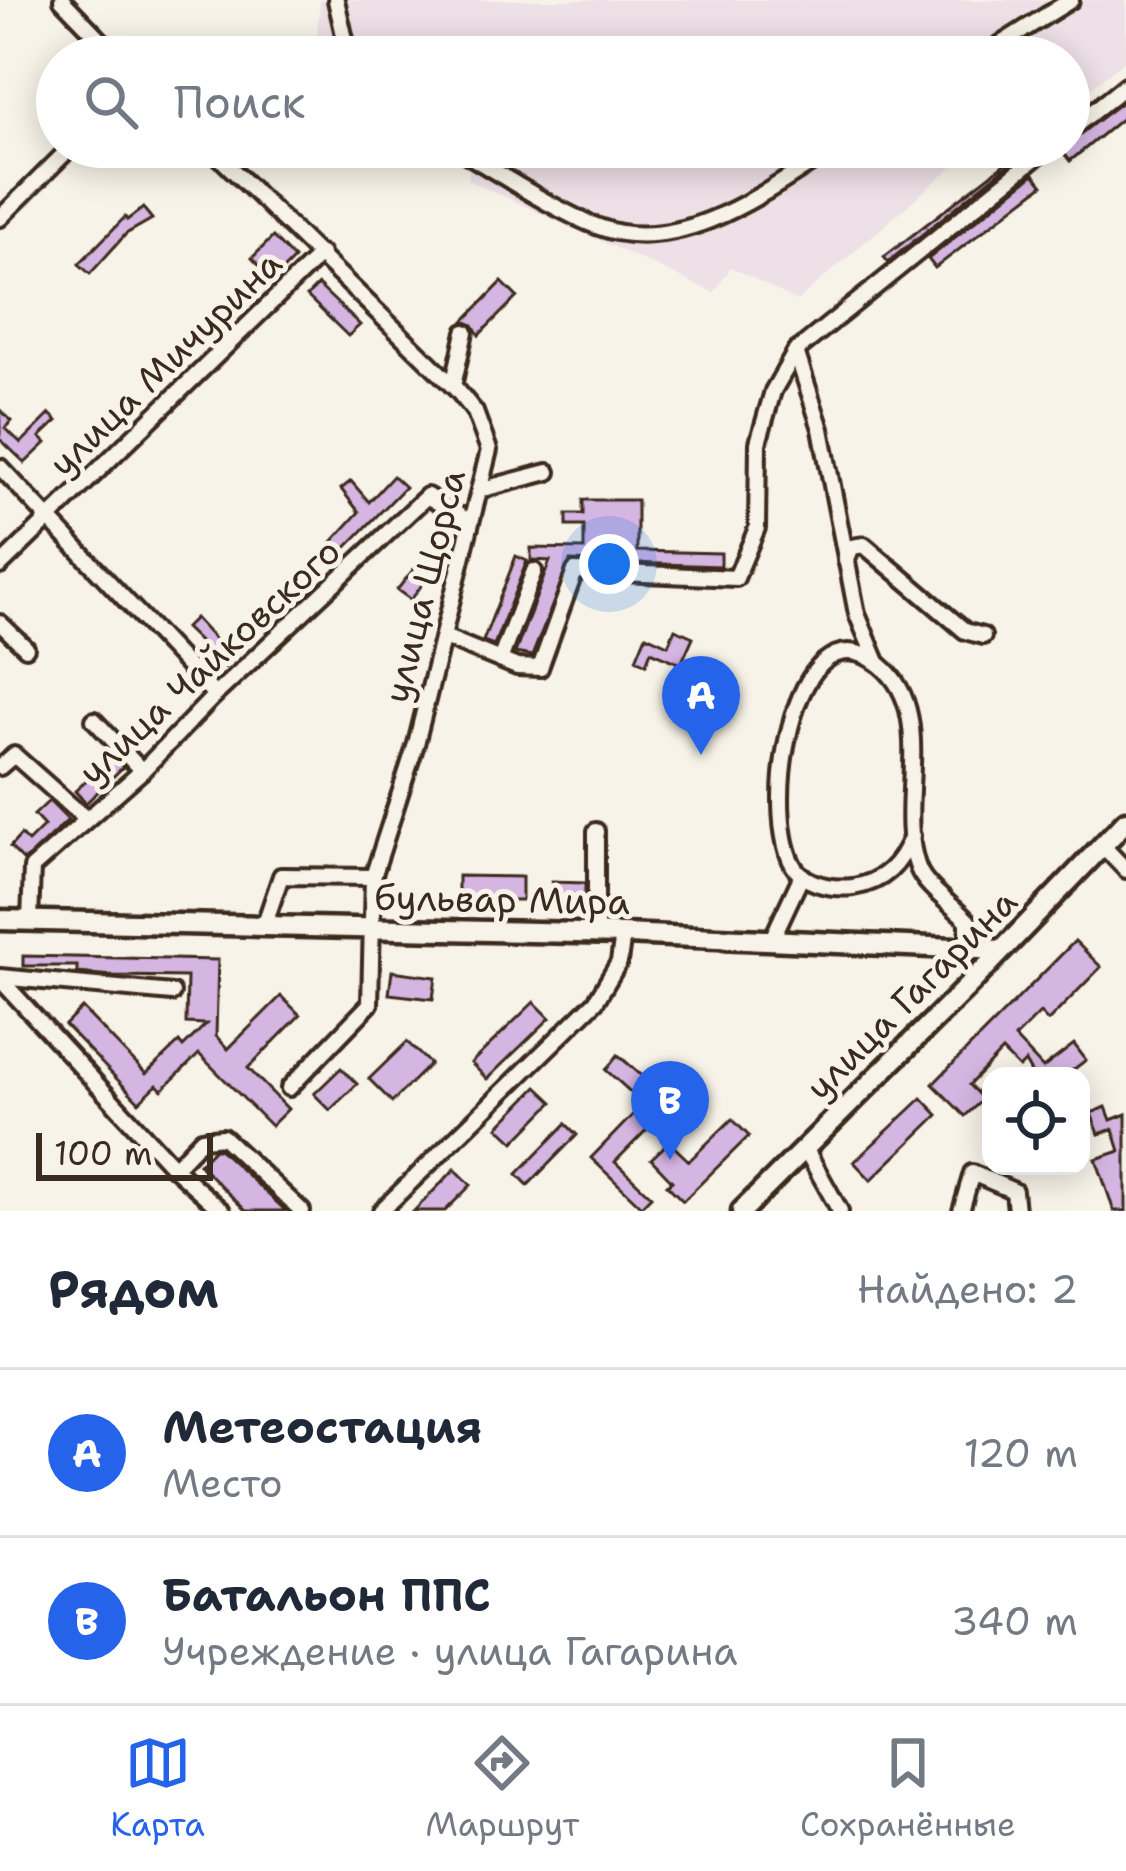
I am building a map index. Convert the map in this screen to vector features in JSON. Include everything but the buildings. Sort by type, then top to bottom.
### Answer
[{"type":"main road","name":"улица Гагарина","points":[[742,1211],[1126,820]]},
{"type":"main road","name":"бульвар Мира","points":[[0,920],[623,934],[1002,950]]},
{"type":"street","points":[[62,0],[97,36]]},
{"type":"street","points":[[336,0],[344,36]]},
{"type":"street","points":[[1014,36],[1071,0]]},
{"type":"street","points":[[1090,114],[1126,85]]},
{"type":"street","points":[[0,218],[50,168]]},
{"type":"street","name":"улица Щорса","points":[[231,168],[454,386],[485,433],[488,450],[416,744],[373,877],[370,1004],[289,1088]]},
{"type":"street","points":[[492,168],[597,226],[649,232],[714,220],[801,168]]},
{"type":"street","points":[[444,637],[518,667],[540,668],[575,571],[736,578],[757,528],[758,443],[773,391],[796,350],[1023,168]]},
{"type":"street","name":"улица Мичурина","points":[[0,566],[321,254]]},
{"type":"street","points":[[454,386],[465,332]]},
{"type":"street","points":[[796,350],[820,429],[857,614],[877,662],[904,695],[910,723],[912,836],[919,872],[968,921],[968,946]]},
{"type":"street","points":[[0,467],[215,695]]},
{"type":"street","points":[[479,490],[548,472]]},
{"type":"street","name":"улица Чайковского","points":[[30,920],[32,868],[142,771],[215,695],[427,496],[470,523]]},
{"type":"street","points":[[846,561],[853,547],[864,544],[965,631],[983,636]]},
{"type":"street","points":[[500,660],[534,571]]},
{"type":"street","points":[[857,614],[852,639],[801,691],[790,717],[784,763],[789,854],[802,875],[823,886],[866,884],[902,861],[912,836]]},
{"type":"street","points":[[0,623],[26,647]]},
{"type":"street","points":[[838,655],[857,654],[877,662]]},
{"type":"street","points":[[94,720],[142,771]]},
{"type":"street","points":[[0,767],[14,755],[86,818]]},
{"type":"street","points":[[596,831],[596,934]]},
{"type":"street","points":[[1103,846],[1126,871]]},
{"type":"street","points":[[772,939],[802,875]]},
{"type":"street","points":[[264,926],[281,876],[373,877]]},
{"type":"street","points":[[381,1211],[596,1001],[619,962],[623,934]]},
{"type":"street","points":[[0,978],[172,993]]},
{"type":"street","points":[[0,978],[174,1168],[222,1211]]},
{"type":"street","points":[[174,1168],[202,1139],[223,1137],[302,1211]]},
{"type":"street","points":[[805,1148],[841,1211]]},
{"type":"street","points":[[962,1211],[972,1173],[1014,1191],[1016,1211]]},
{"type":"shaded area","points":[[320,0],[1126,0],[1126,59],[1090,89],[1090,36],[317,36]]},
{"type":"shaded area","points":[[470,168],[951,168],[797,301],[731,267],[714,293],[468,180]]},
{"type":"place","name":"Метеостация","points":[[701,755]]},
{"type":"place","name":"Батальон ППС","points":[[670,1160]]}]
